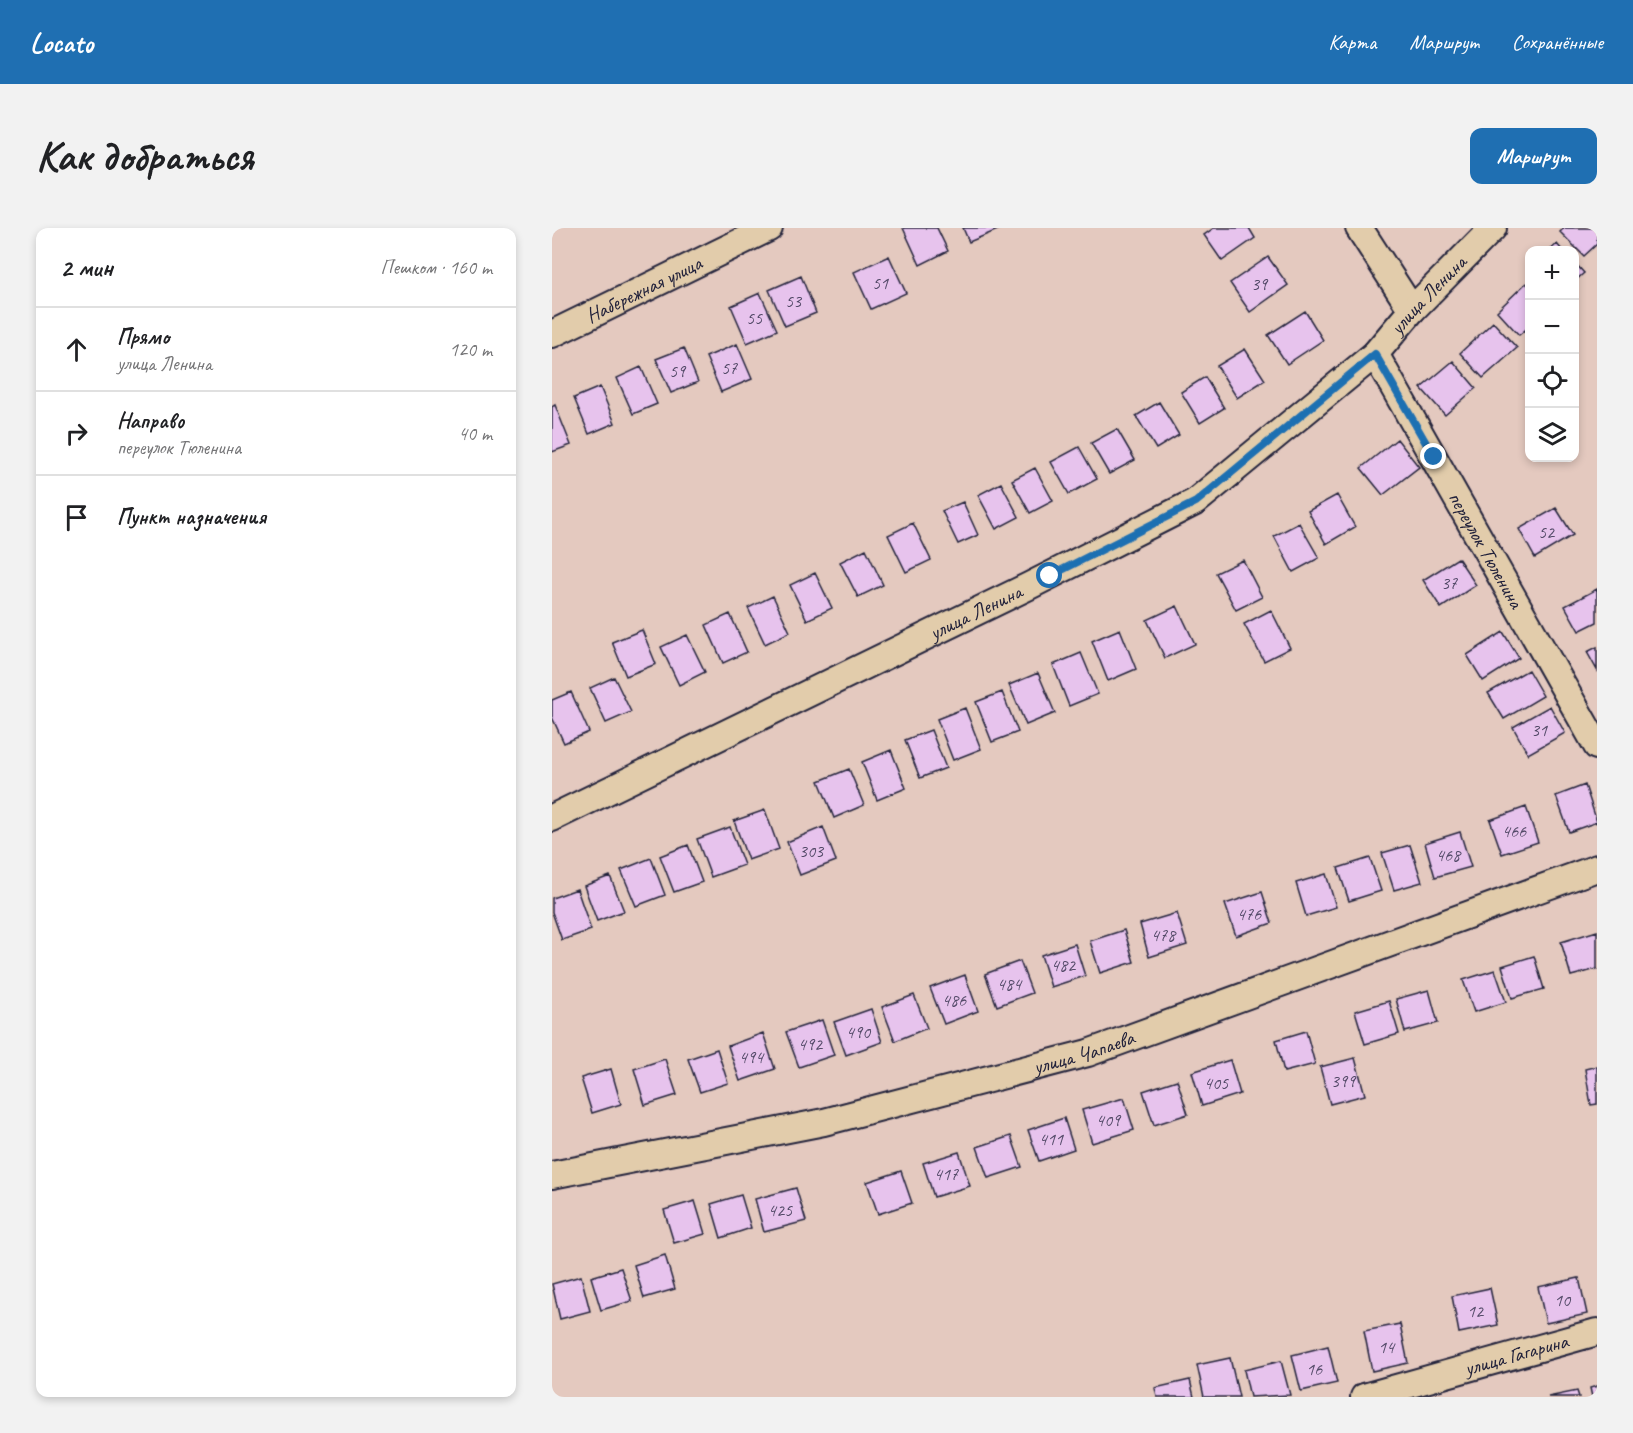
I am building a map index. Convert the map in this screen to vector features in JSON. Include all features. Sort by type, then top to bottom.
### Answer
[{"type":"street","name":"Набережная улица","points":[[552,334],[769,228]]},
{"type":"street","points":[[1359,228],[1412,310]]},
{"type":"street","name":"улица Ленина","points":[[552,818],[1029,586],[1196,502],[1375,354],[1412,310],[1493,228]]},
{"type":"street","name":"переулок Тюленина","points":[[1375,354],[1597,746]]},
{"type":"street","name":"улица Чапаева","points":[[552,1175],[824,1122],[1089,1053],[1597,867]]},
{"type":"street","name":"улица Гагарина","points":[[1364,1397],[1597,1332]]},
{"type":"building","points":[[903,228],[937,228],[948,251],[920,265]]},
{"type":"building","points":[[963,228],[999,228],[1000,229],[969,242]]},
{"type":"building","points":[[1214,228],[1249,228],[1255,238],[1222,261],[1204,235]]},
{"type":"building","points":[[1564,228],[1597,228],[1597,244],[1584,256],[1579,251],[1579,246],[1574,246],[1560,232]]},
{"type":"building","points":[[889,256],[906,293],[871,309],[854,272]]},
{"type":"building","points":[[1268,257],[1288,285],[1250,312],[1230,283]]},
{"type":"building","points":[[1579,267],[1584,273],[1579,277]]},
{"type":"building","points":[[801,276],[816,313],[785,326],[769,290]]},
{"type":"building","points":[[1525,284],[1525,330],[1519,335],[1497,311]]},
{"type":"building","points":[[760,293],[777,330],[747,343],[731,306]]},
{"type":"building","points":[[1305,311],[1323,340],[1287,364],[1268,335]]},
{"type":"building","points":[[1493,322],[1517,348],[1483,378],[1460,353]]},
{"type":"building","points":[[737,344],[752,379],[721,392],[706,357]]},
{"type":"building","points":[[684,348],[698,382],[671,393],[656,359]]},
{"type":"building","points":[[1245,349],[1265,380],[1237,398],[1217,366]]},
{"type":"building","points":[[1453,361],[1476,388],[1445,415],[1421,388]]},
{"type":"building","points":[[641,367],[657,404],[633,414],[617,378]]},
{"type":"building","points":[[1205,377],[1224,408],[1200,423],[1181,392]]},
{"type":"building","points":[[600,387],[615,423],[589,434],[574,398]]},
{"type":"building","points":[[1159,402],[1179,435],[1156,449],[1136,416]]},
{"type":"building","points":[[555,405],[571,445],[552,452],[552,407]]},
{"type":"building","points":[[1117,429],[1135,460],[1109,474],[1091,443]]},
{"type":"building","points":[[1397,439],[1419,467],[1383,495],[1361,468]]},
{"type":"building","points":[[1079,447],[1097,479],[1069,494],[1051,462]]},
{"type":"building","points":[[1035,468],[1053,501],[1030,513],[1012,480]]},
{"type":"building","points":[[1001,483],[1019,517],[996,529],[978,495]]},
{"type":"building","points":[[1337,495],[1355,527],[1326,544],[1308,511]]},
{"type":"building","points":[[963,502],[978,535],[958,544],[942,511]]},
{"type":"building","points":[[1556,508],[1573,535],[1535,558],[1519,529]]},
{"type":"building","points":[[913,523],[931,560],[906,572],[888,535]]},
{"type":"building","points":[[1299,523],[1319,558],[1293,572],[1274,536]]},
{"type":"building","points":[[866,549],[883,585],[858,597],[840,562]]},
{"type":"building","points":[[1458,558],[1476,585],[1441,608],[1423,580]]},
{"type":"building","points":[[1243,560],[1262,597],[1236,610],[1216,573]]},
{"type":"building","points":[[815,573],[832,608],[807,620],[790,585]]},
{"type":"building","points":[[1597,589],[1597,622],[1579,631],[1565,606]]},
{"type":"building","points":[[773,596],[790,632],[765,644],[748,608]]},
{"type":"building","points":[[1177,606],[1195,644],[1165,658],[1147,620]]},
{"type":"building","points":[[1271,610],[1290,648],[1264,661],[1244,624]]},
{"type":"building","points":[[730,614],[747,652],[723,663],[706,625]]},
{"type":"building","points":[[1120,629],[1136,669],[1108,681],[1092,641]]},
{"type":"building","points":[[642,630],[656,664],[626,676],[612,642]]},
{"type":"building","points":[[1503,632],[1519,658],[1483,681],[1467,655]]},
{"type":"building","points":[[687,635],[705,672],[679,685],[661,647]]},
{"type":"building","points":[[1597,647],[1597,670],[1587,652]]},
{"type":"building","points":[[1081,653],[1098,694],[1069,706],[1053,665]]},
{"type":"building","points":[[1528,670],[1543,696],[1504,719],[1488,693]]},
{"type":"building","points":[[1038,673],[1055,713],[1026,725],[1009,685]]},
{"type":"building","points":[[614,677],[631,712],[606,723],[590,688]]},
{"type":"building","points":[[571,692],[589,732],[564,743],[552,717],[552,700]]},
{"type":"building","points":[[1002,692],[1018,732],[992,742],[976,702]]},
{"type":"building","points":[[1550,706],[1565,733],[1528,754],[1513,727]]},
{"type":"building","points":[[965,708],[981,749],[953,760],[937,719]]},
{"type":"building","points":[[931,730],[946,768],[920,778],[905,740]]},
{"type":"building","points":[[891,750],[906,788],[877,800],[862,762]]},
{"type":"building","points":[[849,769],[864,805],[834,818],[819,781]]},
{"type":"building","points":[[1585,785],[1597,822],[1569,832],[1556,796]]},
{"type":"building","points":[[1526,807],[1538,842],[1502,854],[1490,820]]},
{"type":"building","points":[[765,810],[779,849],[748,860],[734,821]]},
{"type":"building","points":[[730,827],[744,865],[711,877],[697,839]]},
{"type":"building","points":[[823,827],[836,861],[800,875],[787,842]]},
{"type":"building","points":[[1460,832],[1471,867],[1435,877],[1425,843]]},
{"type":"building","points":[[688,845],[702,882],[674,892],[660,856]]},
{"type":"building","points":[[1410,845],[1422,882],[1394,890],[1382,853]]},
{"type":"building","points":[[651,858],[665,895],[636,906],[621,870]]},
{"type":"building","points":[[1370,858],[1381,891],[1349,901],[1338,868]]},
{"type":"building","points":[[1326,874],[1336,907],[1306,916],[1296,883]]},
{"type":"building","points":[[610,876],[624,911],[597,921],[584,886]]},
{"type":"building","points":[[577,889],[591,930],[562,940],[552,912],[552,898]]},
{"type":"building","points":[[1262,892],[1272,923],[1236,936],[1225,904]]},
{"type":"building","points":[[1177,913],[1187,945],[1149,957],[1140,924]]},
{"type":"building","points":[[1124,930],[1134,962],[1100,973],[1090,941]]},
{"type":"building","points":[[1597,931],[1597,969],[1571,976],[1561,942]]},
{"type":"building","points":[[1075,944],[1085,976],[1051,987],[1041,955]]},
{"type":"building","points":[[1534,956],[1544,989],[1512,998],[1502,966]]},
{"type":"building","points":[[1020,961],[1032,993],[997,1006],[985,974]]},
{"type":"building","points":[[1495,970],[1506,1002],[1474,1012],[1463,980]]},
{"type":"building","points":[[965,975],[978,1011],[944,1024],[930,988]]},
{"type":"building","points":[[1429,990],[1438,1023],[1405,1032],[1396,999]]},
{"type":"building","points":[[914,995],[927,1028],[895,1041],[882,1007]]},
{"type":"building","points":[[1389,1001],[1399,1034],[1365,1044],[1355,1011]]},
{"type":"building","points":[[871,1009],[882,1042],[846,1055],[834,1022]]},
{"type":"building","points":[[822,1020],[834,1055],[799,1067],[786,1032]]},
{"type":"building","points":[[1306,1031],[1315,1064],[1284,1072],[1276,1040]]},
{"type":"building","points":[[763,1033],[775,1069],[740,1081],[728,1046]]},
{"type":"building","points":[[717,1049],[728,1083],[700,1092],[688,1059]]},
{"type":"building","points":[[1355,1058],[1365,1095],[1330,1104],[1320,1067]]},
{"type":"building","points":[[665,1059],[677,1095],[645,1105],[634,1069]]},
{"type":"building","points":[[1230,1060],[1240,1094],[1202,1106],[1192,1072]]},
{"type":"building","points":[[1597,1066],[1597,1104],[1591,1105],[1585,1069]]},
{"type":"building","points":[[611,1069],[621,1104],[592,1113],[581,1078]]},
{"type":"building","points":[[1177,1080],[1188,1114],[1154,1125],[1143,1091]]},
{"type":"building","points":[[1124,1098],[1134,1130],[1092,1143],[1082,1110]]},
{"type":"building","points":[[1064,1118],[1074,1149],[1039,1161],[1028,1130]]},
{"type":"building","points":[[1011,1136],[1022,1167],[988,1178],[977,1147]]},
{"type":"building","points":[[959,1152],[970,1186],[934,1197],[923,1163]]},
{"type":"building","points":[[901,1171],[912,1203],[878,1214],[867,1182]]},
{"type":"building","points":[[796,1188],[806,1221],[764,1232],[755,1199]]},
{"type":"building","points":[[741,1195],[751,1228],[721,1238],[711,1204]]},
{"type":"building","points":[[695,1201],[705,1234],[674,1243],[664,1210]]},
{"type":"building","points":[[665,1255],[675,1289],[644,1298],[634,1265]]},
{"type":"building","points":[[621,1268],[632,1301],[601,1310],[591,1277]]},
{"type":"building","points":[[581,1276],[590,1311],[560,1319],[552,1284]]},
{"type":"building","points":[[1579,1278],[1587,1314],[1546,1323],[1538,1287]]},
{"type":"building","points":[[1490,1288],[1498,1325],[1459,1333],[1452,1296]]},
{"type":"building","points":[[1400,1324],[1408,1363],[1372,1371],[1364,1331]]},
{"type":"building","points":[[1328,1346],[1337,1383],[1301,1391],[1292,1355]]},
{"type":"building","points":[[1230,1358],[1239,1397],[1204,1397],[1197,1365]]},
{"type":"building","points":[[1281,1361],[1290,1395],[1250,1397],[1244,1370]]},
{"type":"building","points":[[1190,1380],[1194,1397],[1157,1397],[1155,1388]]},
{"type":"building","points":[[1597,1386],[1597,1397],[1592,1397],[1590,1388]]},
{"type":"building","points":[[1577,1391],[1579,1397],[1548,1397]]},
{"type":"route","points":[[1050,576],[1196,502],[1375,354],[1434,457]]}]
